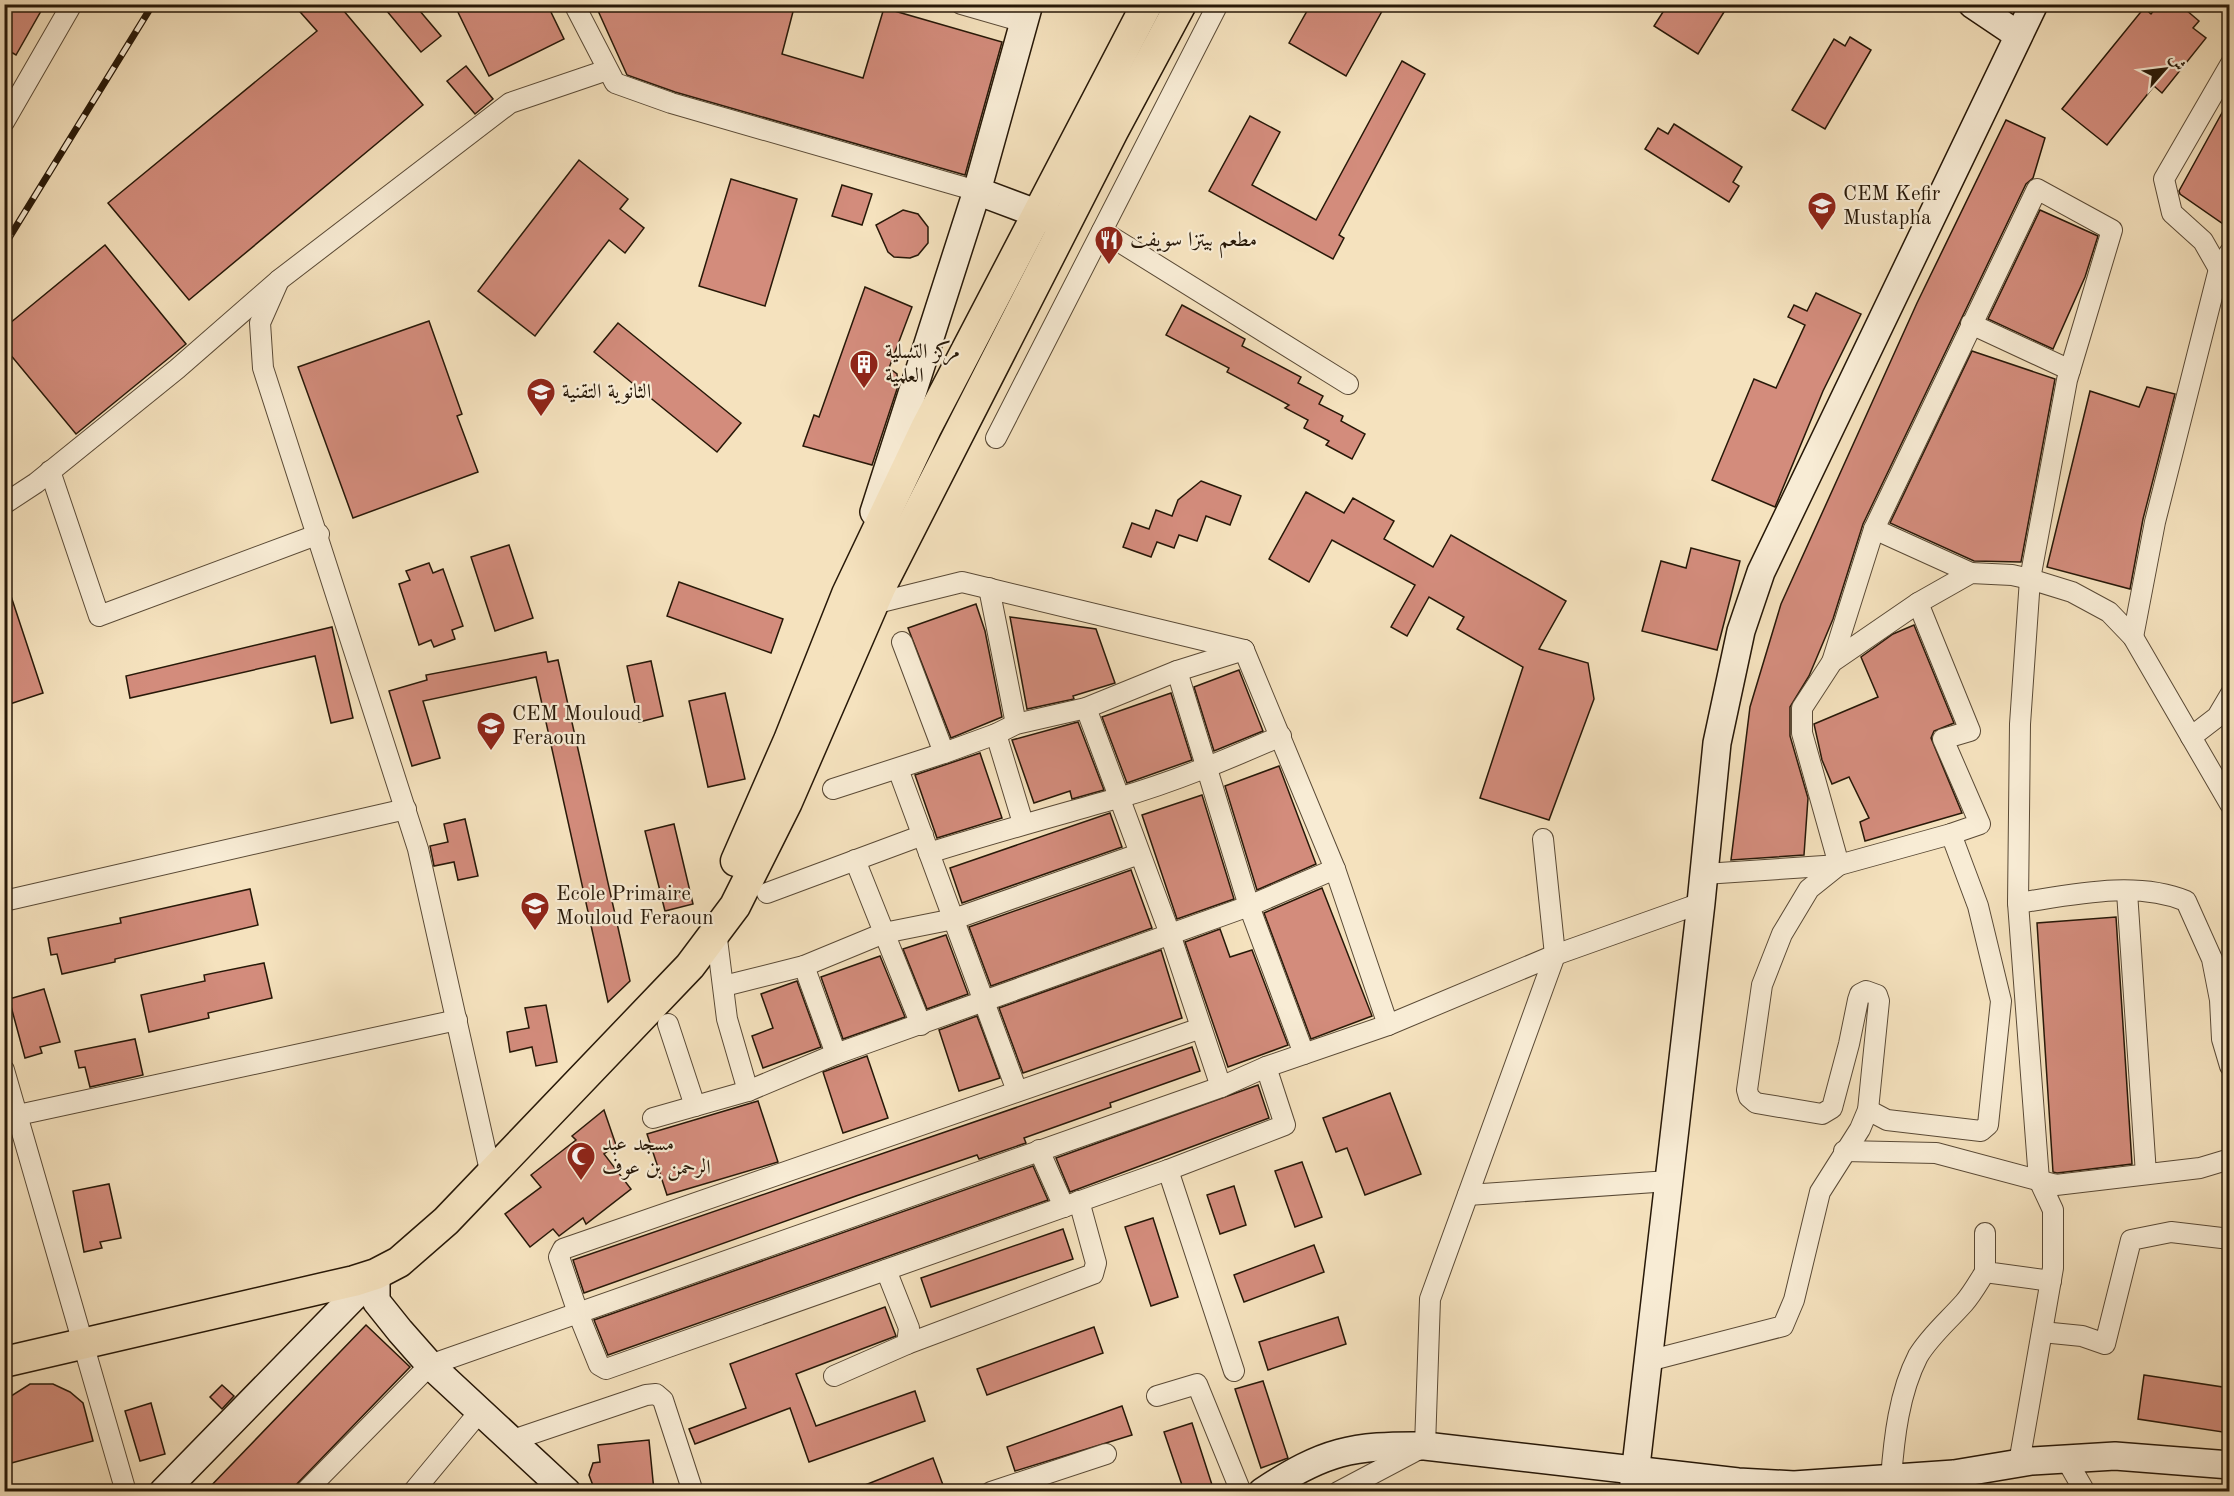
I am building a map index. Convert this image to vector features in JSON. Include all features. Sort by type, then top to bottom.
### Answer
[{"type":"main road","points":[[4,1362],[82,1336],[346,1269],[387,1253],[415,1233],[490,1166],[690,966],[735,906],[787,802],[860,599],[926,428],[1147,4]]},
{"type":"main road","points":[[4,1345],[82,1336],[376,1274],[399,1262],[446,1221],[490,1166],[642,998],[684,944],[731,874],[789,740],[860,599],[981,392],[1181,4]]},
{"type":"street","points":[[4,122],[72,4]]},
{"type":"street","points":[[574,4],[615,83],[671,104],[977,191],[1066,225]]},
{"type":"street","points":[[961,4],[1027,13],[860,599],[962,582],[1244,650]]},
{"type":"street","points":[[996,438],[1218,4]]},
{"type":"street","points":[[1972,4],[2018,35]]},
{"type":"street","points":[[1634,1481],[1670,1181],[1717,743],[1741,631],[1761,572],[1929,228],[2034,4]]},
{"type":"street","points":[[2133,637],[2154,522],[2224,260],[2172,213],[2164,179],[2229,65]]},
{"type":"street","points":[[4,504],[50,471],[177,369],[279,280],[510,103],[607,70]]},
{"type":"street","points":[[1839,865],[1802,733],[1802,708],[1832,662],[1874,529],[2037,189],[2112,230],[2070,370],[2030,579],[2020,724],[2018,903],[2039,1180],[2053,1210],[2051,1281],[2019,1463]]},
{"type":"street","points":[[1102,231],[1348,384]]},
{"type":"street","points":[[279,280],[260,323],[263,368],[319,534],[418,849],[490,1166]]},
{"type":"street","points":[[1971,324],[2070,370]]},
{"type":"street","points":[[981,392],[1011,409]]},
{"type":"street","points":[[50,471],[99,616],[319,534]]},
{"type":"street","points":[[1874,529],[1971,573],[2012,575],[2030,579],[2072,592],[2109,612],[2133,637],[2229,804]]},
{"type":"street","points":[[1832,662],[1918,603],[1971,573]]},
{"type":"street","points":[[988,588],[1016,724]]},
{"type":"street","points":[[1704,874],[1839,865],[1980,824],[1943,739],[1970,731],[1918,603]]},
{"type":"street","points":[[902,642],[944,753]]},
{"type":"street","points":[[833,789],[944,753],[996,734],[1016,724],[1086,708],[1177,670],[1244,650]]},
{"type":"street","points":[[1244,650],[1335,869],[1388,1025]]},
{"type":"street","points":[[1177,670],[1249,906],[1304,1054]]},
{"type":"street","points":[[2191,737],[2217,717],[2229,695]]},
{"type":"street","points":[[1086,708],[1170,934],[1221,1087]]},
{"type":"street","points":[[996,734],[1023,823]]},
{"type":"street","points":[[767,893],[855,860],[1023,823],[1120,798],[1207,768],[1281,736]]},
{"type":"street","points":[[898,769],[1017,1091]]},
{"type":"street","points":[[4,901],[406,809]]},
{"type":"street","points":[[1868,1110],[1887,1120],[1981,1131],[1988,1125],[2001,1000],[1978,906],[1951,834]]},
{"type":"street","points":[[1425,1446],[1430,1299],[1555,955],[1543,839]]},
{"type":"street","points":[[724,986],[804,966],[884,933],[954,919],[1139,854]]},
{"type":"street","points":[[855,860],[921,1025]]},
{"type":"street","points":[[1648,1361],[1783,1326],[1794,1300],[1820,1192],[1860,1129],[1868,1110],[1879,1001],[1877,995],[1866,991],[1860,994],[1858,1000],[1832,1108],[1828,1112],[1822,1114],[1756,1103],[1749,1097],[1747,1090],[1762,985],[1782,934],[1809,889],[1839,865]]},
{"type":"street","points":[[653,1118],[748,1091],[836,1054],[1249,906],[1335,869]]},
{"type":"street","points":[[2018,903],[2094,892],[2166,893],[2186,902],[2212,959],[2220,1000],[2222,1039],[2229,1066]]},
{"type":"street","points":[[2127,892],[2146,1174]]},
{"type":"street","points":[[306,1491],[430,1365],[1221,1087],[1266,1067],[1388,1025],[1555,955],[1701,903]]},
{"type":"street","points":[[716,932],[727,1019],[748,1091]]},
{"type":"street","points":[[804,966],[836,1054]]},
{"type":"street","points":[[18,1115],[456,1020]]},
{"type":"street","points":[[668,1024],[694,1106]]},
{"type":"street","points":[[1201,1028],[563,1249],[559,1257],[599,1365],[606,1369],[1168,1170],[1285,1125],[1266,1067]]},
{"type":"street","points":[[4,1070],[126,1491]]},
{"type":"street","points":[[834,1376],[907,1344],[1093,1274],[1096,1263],[1071,1204],[1039,1150]]},
{"type":"street","points":[[1844,1151],[1936,1153],[2056,1185],[2200,1168],[2229,1159]]},
{"type":"street","points":[[1168,1170],[1234,1371]]},
{"type":"street","points":[[1468,1195],[1670,1181]]},
{"type":"street","points":[[2042,1332],[2082,1336],[2105,1344],[2131,1240],[2171,1232],[2229,1239]]},
{"type":"street","points":[[1891,1479],[1893,1446],[1903,1397],[1918,1357],[1936,1332],[1965,1302],[1985,1272],[1985,1233]]},
{"type":"street","points":[[886,1270],[909,1328],[907,1344]]},
{"type":"street","points":[[1985,1272],[2051,1281]]},
{"type":"street","points":[[376,1274],[376,1301],[430,1365],[567,1491]]},
{"type":"street","points":[[164,1491],[376,1274]]},
{"type":"street","points":[[1157,1396],[1197,1384],[1241,1491]]},
{"type":"street","points":[[513,1440],[646,1395],[656,1394],[663,1400],[693,1491]]},
{"type":"street","points":[[412,1491],[481,1410]]},
{"type":"street","points":[[1262,1491],[1296,1469],[1335,1452],[1380,1445],[1425,1446],[1634,1481],[1794,1485],[1954,1474],[2019,1463],[2115,1456],[2229,1465]]},
{"type":"street","points":[[1338,1491],[1425,1446]]},
{"type":"street","points":[[991,1491],[1106,1454]]},
{"type":"street","points":[[2066,1459],[2085,1491]]},
{"type":"building","points":[[4,4],[45,4],[16,55],[4,48]]},
{"type":"building","points":[[293,4],[338,4],[423,105],[189,300],[108,203],[317,31]]},
{"type":"building","points":[[381,4],[414,4],[441,36],[421,52]]},
{"type":"building","points":[[454,4],[547,4],[564,39],[489,76]]},
{"type":"building","points":[[595,4],[795,4],[782,54],[863,78],[884,8],[1002,42],[965,175],[675,92],[627,75]]},
{"type":"building","points":[[1311,4],[1386,4],[1346,76],[1289,43]]},
{"type":"building","points":[[1668,4],[1729,4],[1698,54],[1654,26]]},
{"type":"building","points":[[2159,4],[2179,4],[2199,21],[2193,28],[2206,38],[2162,93],[2154,86],[2107,145],[2062,109],[2144,8],[2151,14]]},
{"type":"building","points":[[1850,37],[1871,50],[1825,129],[1792,110],[1834,39],[1845,46]]},
{"type":"building","points":[[1402,61],[1425,74],[1339,235],[1344,238],[1333,259],[1209,191],[1250,116],[1280,132],[1252,185],[1316,220]]},
{"type":"building","points":[[466,66],[493,99],[475,114],[447,81]]},
{"type":"building","points":[[2229,100],[2229,228],[2180,194],[2179,191]]},
{"type":"building","points":[[2006,120],[2045,138],[2033,178],[2026,184],[1863,524],[1833,619],[1809,676],[1790,707],[1790,736],[1808,798],[1804,855],[1731,860],[1750,707],[1781,604],[1917,303]]},
{"type":"building","points":[[1674,124],[1742,167],[1733,182],[1739,186],[1729,202],[1645,149],[1658,128],[1668,134]]},
{"type":"building","points":[[579,160],[628,199],[620,209],[644,228],[625,253],[609,240],[535,336],[478,291]]},
{"type":"building","points":[[731,179],[797,199],[765,306],[699,286]]},
{"type":"building","points":[[842,185],[872,194],[862,225],[832,216]]},
{"type":"building","points":[[903,210],[918,214],[928,227],[928,243],[918,255],[910,258],[894,257],[888,252],[876,225]]},
{"type":"building","points":[[2040,210],[2098,236],[2085,277],[2053,349],[1988,319]]},
{"type":"building","points":[[105,245],[186,344],[76,434],[4,347],[4,328]]},
{"type":"building","name":"مركز التسلية العلمية","points":[[865,287],[912,307],[889,368],[897,374],[898,386],[872,465],[803,446],[814,415],[819,417]]},
{"type":"building","points":[[1816,293],[1861,314],[1823,391],[1775,507],[1712,480],[1754,379],[1776,388],[1805,325],[1788,317],[1794,305],[1807,311]]},
{"type":"building","points":[[1182,305],[1245,339],[1242,346],[1301,377],[1298,383],[1323,396],[1319,404],[1343,416],[1341,421],[1365,434],[1352,459],[1326,445],[1329,441],[1304,428],[1308,420],[1285,408],[1289,405],[1227,372],[1229,368],[1166,335]]},
{"type":"building","points":[[429,321],[462,414],[457,416],[478,472],[353,518],[298,367]]},
{"type":"building","points":[[618,323],[741,423],[717,452],[594,352]]},
{"type":"building","points":[[1972,351],[2055,379],[2021,562],[1974,561],[1890,523]]},
{"type":"building","points":[[2147,387],[2175,394],[2143,519],[2130,589],[2047,567],[2090,391],[2139,407]]},
{"type":"building","points":[[1201,481],[1241,496],[1230,525],[1206,516],[1197,541],[1179,535],[1174,548],[1157,542],[1151,557],[1123,547],[1132,523],[1149,529],[1156,510],[1172,516],[1178,500]]},
{"type":"building","points":[[1306,492],[1344,513],[1353,498],[1394,521],[1384,539],[1433,567],[1451,535],[1566,601],[1539,649],[1588,663],[1594,699],[1549,820],[1480,798],[1523,667],[1457,629],[1464,617],[1429,597],[1407,636],[1391,627],[1415,585],[1332,540],[1309,582],[1269,559]]},
{"type":"building","points":[[509,545],[533,618],[495,631],[471,557]]},
{"type":"building","points":[[1691,548],[1740,561],[1717,650],[1642,631],[1661,561],[1686,568]]},
{"type":"building","points":[[429,563],[433,573],[443,569],[463,626],[452,630],[455,639],[434,647],[431,640],[419,645],[399,584],[410,580],[406,571]]},
{"type":"building","points":[[679,582],[783,619],[771,653],[667,616]]},
{"type":"building","points":[[4,584],[7,584],[43,693],[4,706]]},
{"type":"building","points":[[976,604],[985,631],[1002,717],[951,738],[908,628]]},
{"type":"building","points":[[1010,617],[1096,629],[1115,683],[1073,696],[1074,699],[1027,709]]},
{"type":"building","points":[[1914,625],[1954,723],[1934,731],[1931,738],[1962,813],[1865,841],[1860,822],[1869,818],[1849,777],[1832,784],[1822,760],[1814,724],[1878,697],[1861,657],[1893,634]]},
{"type":"building","points":[[332,627],[353,718],[331,723],[315,656],[130,698],[126,676]]},
{"type":"building","points":[[546,652],[548,662],[558,660],[630,981],[608,1002],[536,677],[423,701],[440,758],[412,766],[389,691],[427,680],[426,675]]},
{"type":"building","points":[[651,661],[663,716],[639,722],[627,666]]},
{"type":"building","points":[[1239,670],[1263,731],[1214,751],[1194,687]]},
{"type":"building","points":[[725,693],[745,779],[708,787],[689,701]]},
{"type":"building","points":[[1171,693],[1192,760],[1127,783],[1102,717]]},
{"type":"building","points":[[1078,722],[1104,790],[1072,799],[1070,791],[1034,803],[1012,740]]},
{"type":"building","points":[[980,753],[1002,818],[937,838],[915,775]]},
{"type":"building","points":[[1279,766],[1316,864],[1257,890],[1225,786]]},
{"type":"building","points":[[1202,795],[1234,899],[1177,919],[1142,815]]},
{"type":"building","points":[[1110,813],[1122,847],[962,903],[950,868]]},
{"type":"building","points":[[465,819],[478,876],[458,880],[454,862],[434,866],[430,846],[448,842],[444,824]]},
{"type":"building","points":[[674,824],[693,904],[665,911],[645,831]]},
{"type":"building","points":[[1131,870],[1152,928],[991,986],[969,927]]},
{"type":"building","points":[[1322,888],[1372,1016],[1311,1039],[1264,913]]},
{"type":"building","points":[[250,889],[258,925],[62,974],[57,954],[51,955],[48,938],[121,923],[120,918]]},
{"type":"building","points":[[2116,917],[2132,1164],[2057,1173],[2053,1172],[2037,923]]},
{"type":"building","points":[[1220,929],[1230,957],[1252,950],[1288,1045],[1228,1067],[1185,942]]},
{"type":"building","points":[[946,935],[968,994],[927,1009],[903,949]]},
{"type":"building","points":[[1161,950],[1182,1018],[1023,1073],[999,1008]]},
{"type":"building","points":[[880,956],[905,1017],[843,1039],[821,977]]},
{"type":"building","points":[[264,963],[272,998],[208,1013],[209,1018],[149,1032],[141,995],[205,981],[204,975]]},
{"type":"building","points":[[797,981],[821,1047],[763,1068],[752,1036],[773,1028],[761,994]]},
{"type":"building","points":[[44,989],[60,1042],[40,1047],[42,1053],[25,1058],[9,999]]},
{"type":"building","points":[[546,1005],[557,1062],[536,1066],[532,1047],[510,1052],[507,1032],[529,1028],[525,1008]]},
{"type":"building","points":[[977,1016],[1000,1078],[959,1091],[939,1030]]},
{"type":"building","points":[[135,1039],[143,1075],[90,1087],[85,1067],[79,1068],[75,1051]]},
{"type":"building","points":[[1192,1047],[1200,1071],[1110,1103],[1111,1107],[1024,1138],[1026,1143],[979,1159],[977,1155],[856,1196],[584,1293],[573,1260]]},
{"type":"building","points":[[867,1056],[888,1118],[843,1133],[823,1072]]},
{"type":"building","points":[[1258,1085],[1269,1118],[1070,1192],[1056,1158]]},
{"type":"building","points":[[1390,1093],[1421,1174],[1365,1195],[1347,1148],[1336,1152],[1323,1118]]},
{"type":"building","points":[[758,1101],[778,1162],[667,1195],[647,1134]]},
{"type":"building","name":"مسجد عبد الرحمن بن عوف","points":[[604,1110],[616,1145],[604,1154],[631,1189],[586,1224],[583,1218],[559,1236],[553,1229],[530,1247],[505,1214],[541,1187],[531,1175],[576,1140],[572,1136]]},
{"type":"building","points":[[1302,1162],[1322,1217],[1295,1227],[1275,1171]]},
{"type":"building","points":[[1033,1166],[1048,1200],[608,1355],[594,1320]]},
{"type":"building","points":[[109,1184],[121,1238],[100,1242],[102,1248],[84,1252],[73,1191]]},
{"type":"building","points":[[1234,1186],[1246,1225],[1220,1234],[1207,1195]]},
{"type":"building","points":[[1153,1218],[1178,1297],[1151,1306],[1125,1227]]},
{"type":"building","points":[[1063,1229],[1073,1259],[931,1307],[921,1278]]},
{"type":"building","points":[[1314,1245],[1324,1272],[1244,1302],[1234,1275]]},
{"type":"building","points":[[885,1307],[896,1336],[796,1374],[816,1426],[915,1391],[925,1421],[809,1462],[790,1408],[695,1444],[689,1429],[746,1408],[730,1364]]},
{"type":"building","points":[[1338,1317],[1346,1344],[1268,1370],[1259,1342]]},
{"type":"building","points":[[366,1325],[410,1367],[290,1491],[206,1491]]},
{"type":"building","points":[[1094,1327],[1103,1353],[987,1395],[977,1369]]},
{"type":"building","points":[[2144,1375],[2229,1388],[2229,1433],[2138,1419]]},
{"type":"building","points":[[1263,1381],[1288,1458],[1261,1468],[1235,1389]]},
{"type":"building","points":[[30,1384],[53,1384],[70,1392],[83,1403],[93,1441],[4,1465],[4,1405],[11,1396]]},
{"type":"building","points":[[222,1385],[234,1396],[222,1409],[210,1397]]},
{"type":"building","points":[[151,1403],[165,1454],[140,1461],[125,1411]]},
{"type":"building","points":[[1122,1406],[1132,1435],[1015,1471],[1007,1447]]},
{"type":"building","points":[[1192,1423],[1214,1491],[1184,1491],[1164,1432]]},
{"type":"building","points":[[649,1440],[654,1491],[595,1491],[589,1475],[593,1463],[600,1462],[598,1445]]},
{"type":"building","points":[[933,1458],[943,1485],[926,1491],[850,1491]]},
{"type":"railway","points":[[4,246],[153,4]]},
{"type":"place","name":"CEM Kefir Mustapha","points":[[1822,232]]},
{"type":"place","name":"مطعم بيتزا سويفت","points":[[1109,266]]},
{"type":"place","name":"مركز التسلية العلمية","points":[[864,390]]},
{"type":"place","name":"الثانوية التقنية","points":[[541,418]]},
{"type":"place","name":"CEM Mouloud Feraoun","points":[[491,752]]},
{"type":"place","name":"Ecole Primaire Mouloud Feraoun","points":[[535,932]]},
{"type":"place","name":"مسجد عبد الرحمن بن عوف","points":[[581,1182]]}]
